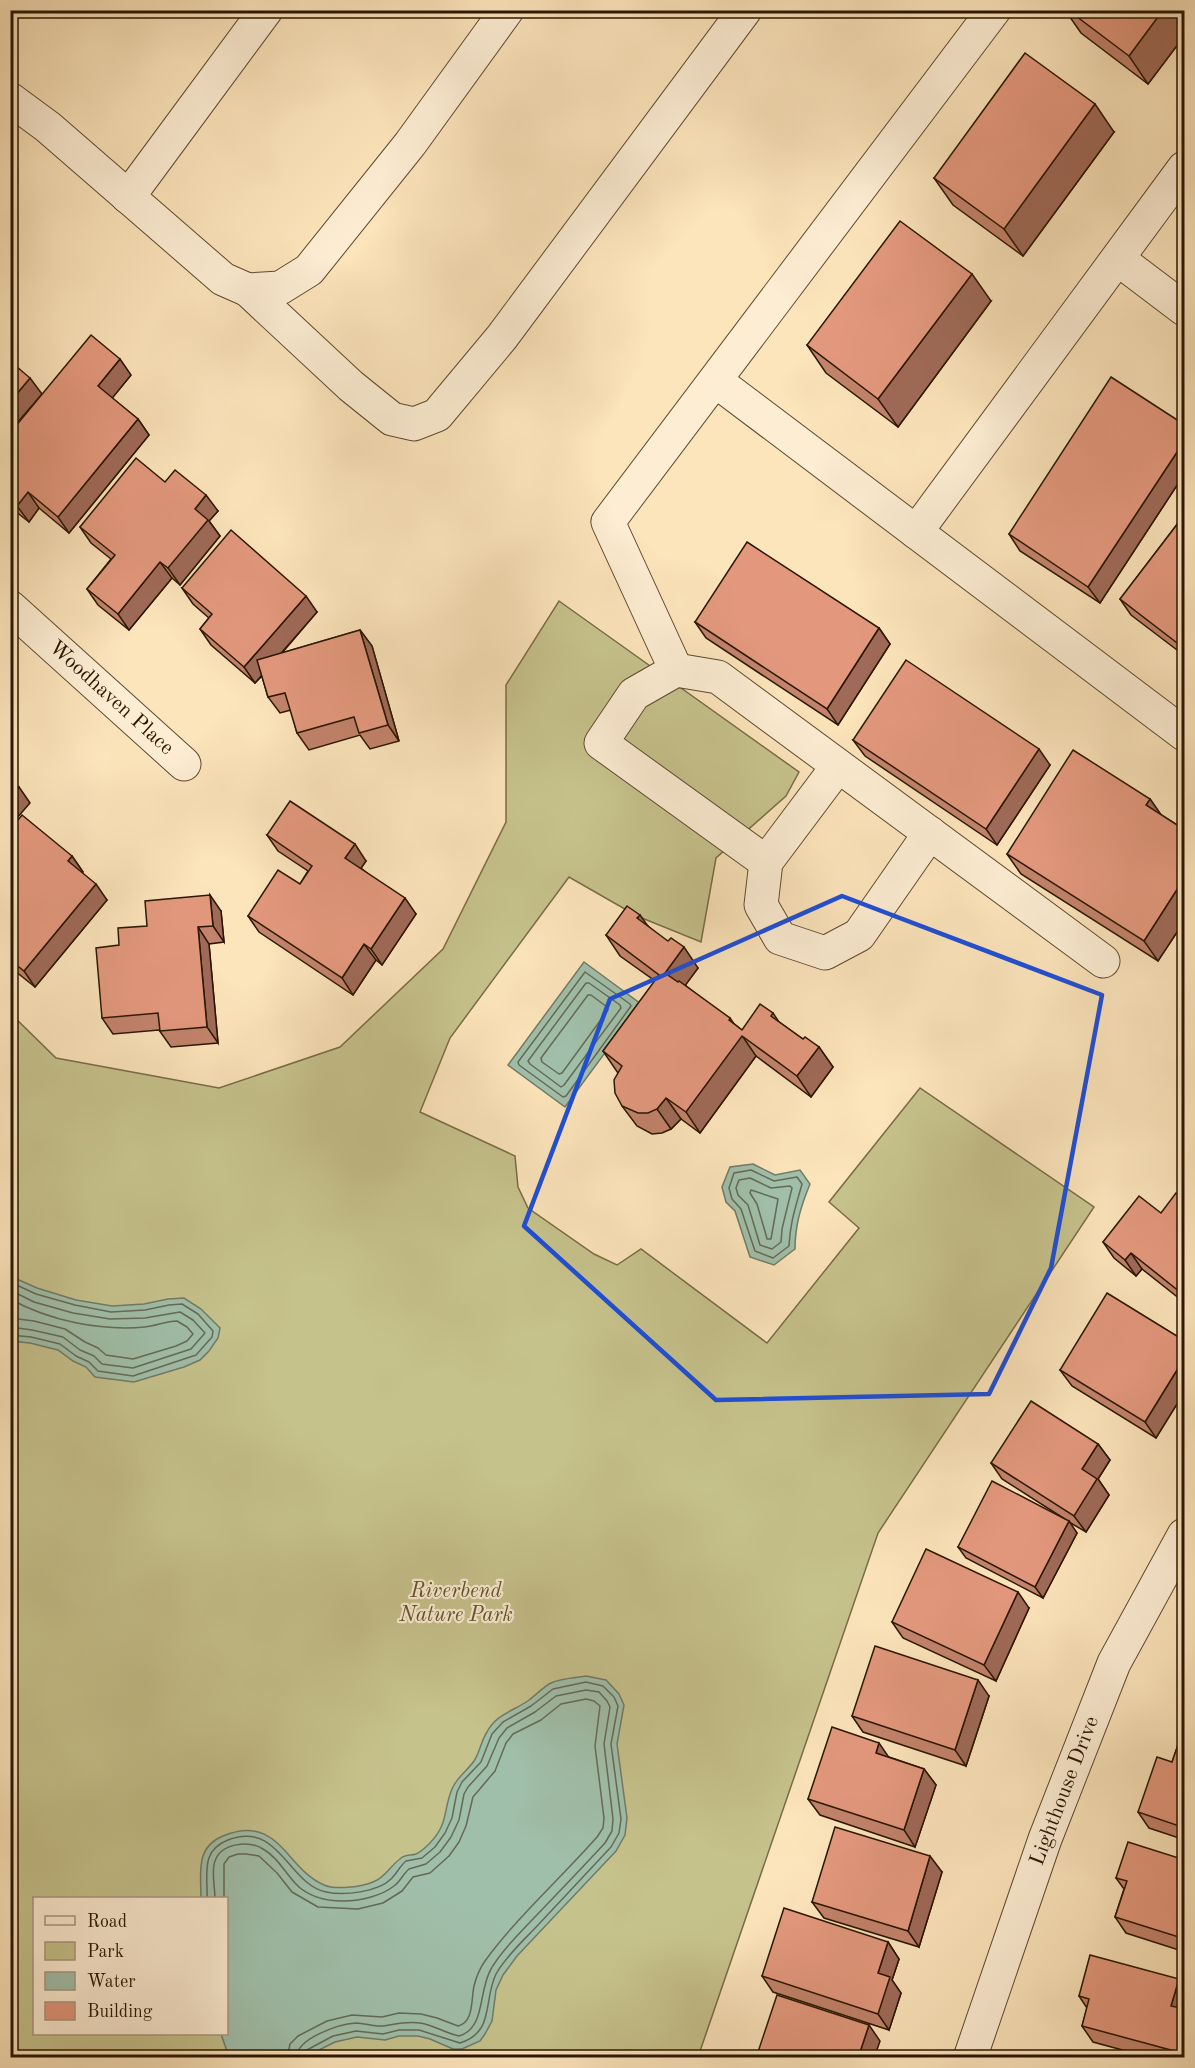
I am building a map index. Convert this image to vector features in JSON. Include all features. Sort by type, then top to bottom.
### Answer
[{"type":"street","points":[[128,197],[266,10]]},
{"type":"street","points":[[248,290],[280,288],[309,270],[410,144],[507,10]]},
{"type":"street","points":[[10,99],[48,127],[223,279],[248,290],[351,386],[392,419],[414,424],[436,415],[502,337],[745,10]]},
{"type":"street","points":[[676,670],[608,522],[994,10]]},
{"type":"street","points":[[916,532],[1185,168]]},
{"type":"street","points":[[1118,259],[1185,309]]},
{"type":"street","points":[[716,381],[1185,734]]},
{"type":"street","name":"Woodhaven Place","points":[[10,607],[184,764]]},
{"type":"street","points":[[766,862],[601,742],[634,694],[676,670],[718,677],[1103,961]]},
{"type":"street","points":[[838,766],[766,862],[761,905],[780,938],[825,953],[859,935],[930,833]]},
{"type":"street","name":"Lighthouse Drive","points":[[970,2058],[1045,1839],[1114,1663],[1185,1535]]},
{"type":"highlighted area","points":[[842,896],[1102,995],[1051,1268],[989,1394],[716,1400],[524,1226],[610,999]]},
{"type":"green space","name":"Riverbend Nature Park","points":[[559,601],[799,772],[786,796],[716,858],[701,942],[637,916],[569,877],[450,1038],[420,1112],[515,1156],[518,1187],[528,1208],[594,1254],[617,1265],[641,1249],[767,1343],[859,1228],[829,1202],[920,1088],[1094,1207],[878,1533],[698,2057],[11,2057],[10,1013],[56,1058],[219,1088],[340,1047],[443,949],[506,822],[506,685]]},
{"type":"water","points":[[584,962],[641,1004],[565,1107],[508,1065]]},
{"type":"water","points":[[753,1164],[775,1175],[800,1170],[810,1184],[799,1216],[795,1249],[774,1265],[750,1257],[735,1211],[726,1202],[722,1187],[730,1167]]},
{"type":"water","points":[[10,1276],[37,1288],[76,1300],[112,1306],[184,1298],[201,1309],[220,1328],[218,1338],[200,1360],[184,1367],[134,1382],[95,1377],[86,1367],[58,1350],[11,1341]]},
{"type":"water","points":[[586,1676],[606,1680],[619,1694],[624,1705],[617,1744],[627,1818],[625,1835],[616,1851],[517,1956],[503,1975],[496,1990],[492,2021],[480,2041],[462,2049],[453,2049],[418,2036],[399,2036],[385,2040],[357,2037],[335,2042],[305,2057],[229,2057],[221,2035],[228,2035],[228,1897],[201,1897],[202,1862],[208,1847],[223,1836],[242,1831],[257,1832],[269,1837],[311,1877],[324,1885],[348,1887],[373,1882],[402,1857],[416,1854],[436,1836],[443,1823],[454,1785],[474,1761],[485,1735],[495,1721],[551,1683]]},
{"type":"building","points":[[1068,10],[1163,10],[1129,56]]},
{"type":"building","points":[[1025,53],[1095,104],[1004,229],[934,178]]},
{"type":"building","points":[[900,221],[972,274],[878,399],[807,345]]},
{"type":"building","points":[[91,335],[120,359],[98,386],[138,419],[58,517],[28,492],[17,506],[10,500],[10,433]]},
{"type":"building","points":[[10,361],[30,378],[10,402]]},
{"type":"building","points":[[1111,377],[1185,425],[1185,440],[1088,587],[1009,534]]},
{"type":"building","points":[[136,458],[165,482],[175,470],[206,495],[195,509],[208,520],[168,568],[160,562],[118,614],[87,589],[115,555],[80,527]]},
{"type":"building","points":[[1185,514],[1185,649],[1120,599]]},
{"type":"building","points":[[231,530],[306,596],[244,667],[200,629],[212,614],[182,588]]},
{"type":"building","points":[[747,542],[879,628],[827,709],[695,622]]},
{"type":"building","points":[[360,630],[388,725],[359,733],[354,717],[297,733],[285,693],[268,697],[257,660]]},
{"type":"building","points":[[906,660],[1039,749],[986,829],[853,740]]},
{"type":"building","points":[[1073,750],[1150,799],[1146,805],[1185,830],[1185,877],[1144,941],[1007,854]]},
{"type":"building","points":[[10,780],[19,787],[10,797]]},
{"type":"building","points":[[290,801],[355,844],[345,858],[405,898],[371,949],[364,944],[342,978],[248,916],[278,870],[300,884],[312,866],[267,835]]},
{"type":"building","points":[[22,815],[72,856],[68,861],[96,884],[24,971],[10,960],[10,830]]},
{"type":"building","points":[[210,895],[213,926],[198,927],[207,1027],[160,1031],[158,1013],[102,1018],[96,948],[119,945],[118,928],[147,926],[145,901]]},
{"type":"building","points":[[627,906],[640,915],[637,918],[668,941],[671,938],[684,947],[665,973],[730,1018],[729,1020],[742,1030],[760,1004],[773,1013],[771,1016],[803,1039],[805,1037],[819,1047],[797,1076],[742,1036],[686,1112],[666,1098],[657,1109],[648,1113],[638,1113],[622,1106],[615,1093],[614,1080],[622,1066],[603,1051],[659,975],[606,935]]},
{"type":"building","points":[[1176,1193],[1185,1199],[1185,1296],[1131,1253],[1125,1260],[1103,1242],[1139,1196],[1161,1213]]},
{"type":"building","points":[[1107,1293],[1185,1341],[1185,1357],[1145,1422],[1060,1370]]},
{"type":"building","points":[[1031,1401],[1098,1444],[1082,1469],[1097,1479],[1074,1516],[991,1463]]},
{"type":"building","points":[[992,1481],[1069,1521],[1035,1587],[958,1547]]},
{"type":"building","points":[[926,1549],[1018,1592],[984,1665],[892,1622]]},
{"type":"building","points":[[875,1646],[978,1680],[955,1750],[852,1716]]},
{"type":"building","points":[[1185,1725],[1185,1828],[1138,1812],[1157,1757],[1172,1762]]},
{"type":"building","points":[[832,1727],[879,1743],[876,1753],[924,1769],[904,1830],[808,1799]]},
{"type":"building","points":[[835,1827],[930,1856],[908,1931],[812,1902]]},
{"type":"building","points":[[1128,1842],[1185,1860],[1185,1939],[1115,1917],[1127,1881],[1116,1878]]},
{"type":"building","points":[[784,1908],[888,1942],[878,1973],[890,1977],[878,2014],[762,1976]]},
{"type":"building","points":[[1090,1955],[1179,1979],[1171,2006],[1185,2009],[1185,2044],[1182,2053],[1082,2026],[1089,1999],[1079,1996]]},
{"type":"building","points":[[777,1995],[869,2025],[858,2058],[756,2058]]}]
